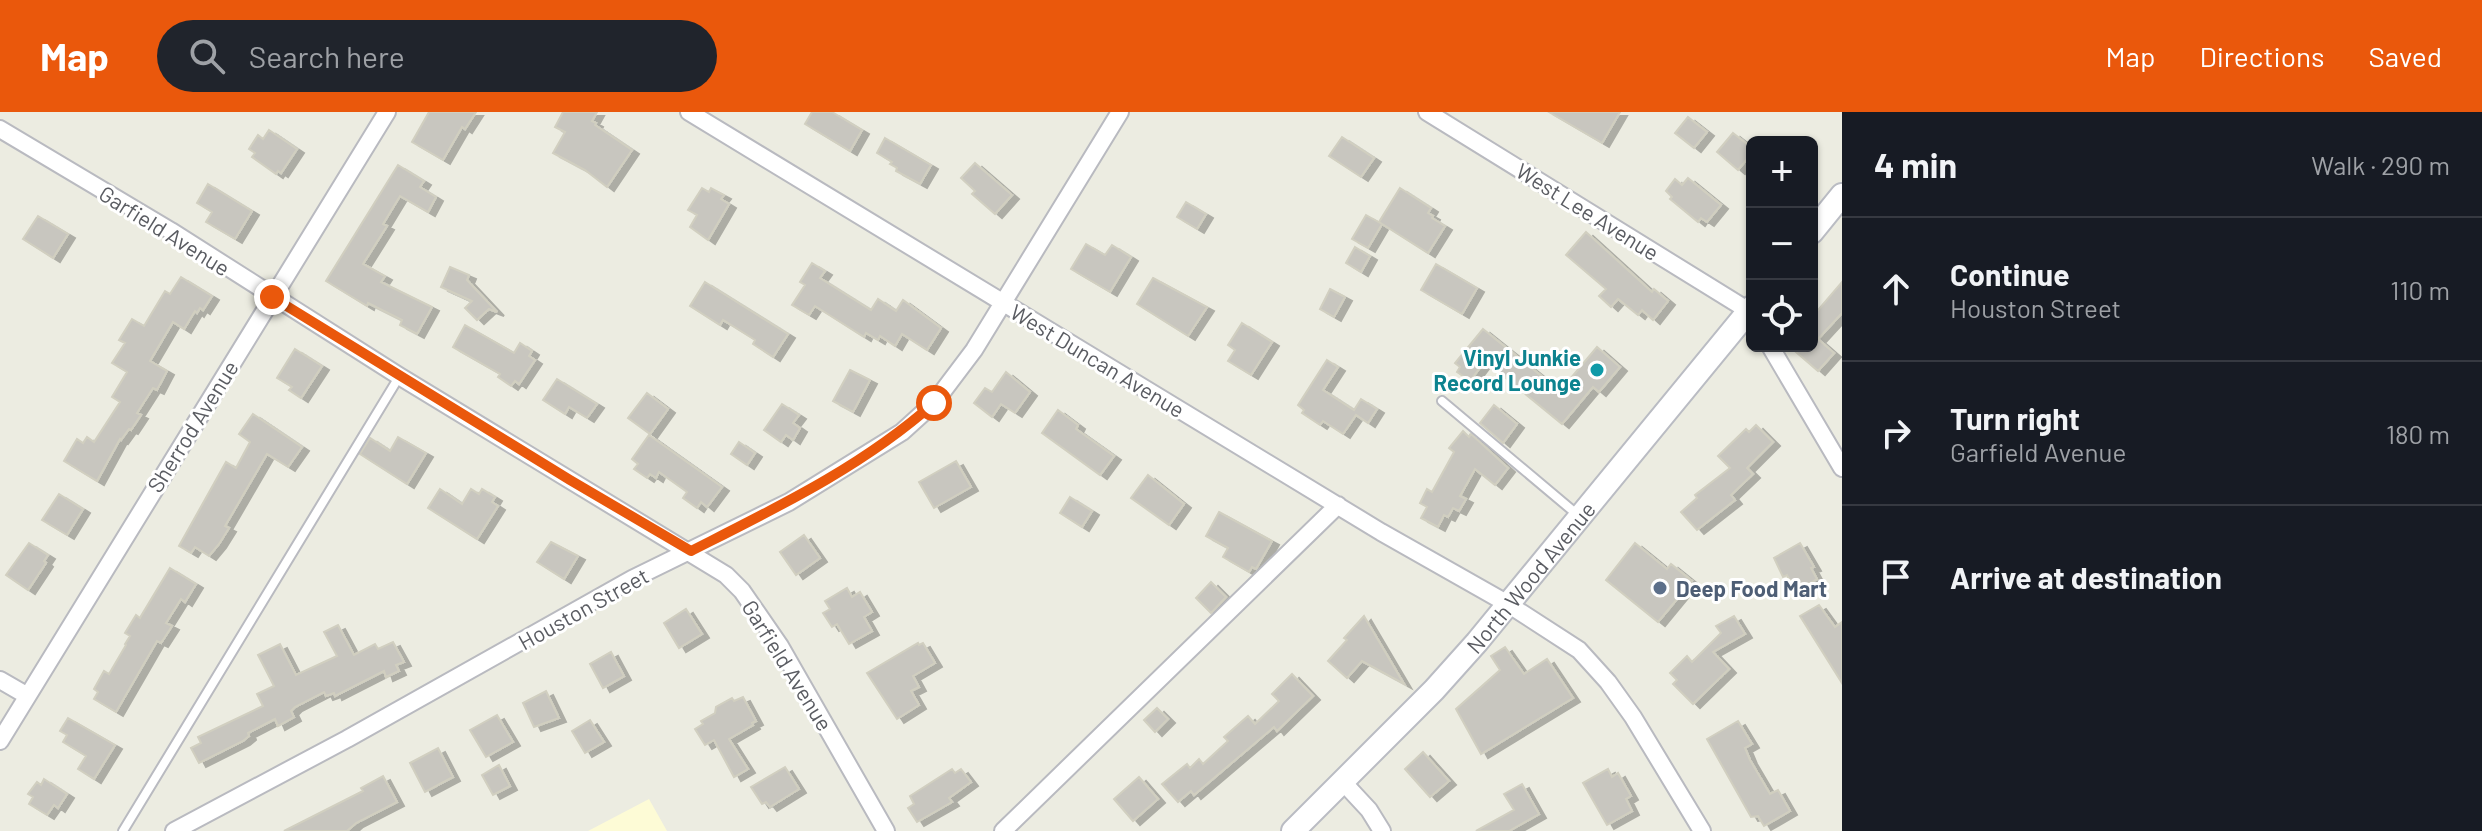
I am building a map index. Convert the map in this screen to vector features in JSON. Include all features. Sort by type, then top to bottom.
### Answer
[{"type":"main road","points":[[1818,225],[1842,195]]},
{"type":"main road","name":"North Wood Avenue","points":[[1293,831],[1434,690],[1746,317]]},
{"type":"street","name":"Sherrod Avenue","points":[[0,741],[387,112]]},
{"type":"street","name":"West Duncan Avenue","points":[[689,112],[1338,505],[1508,604],[1579,650],[1608,682],[1633,717],[1702,831]]},
{"type":"street","name":"Houston Street","points":[[174,831],[347,739],[632,579],[789,502],[902,432],[949,386],[1004,304],[1120,112]]},
{"type":"street","name":"West Lee Avenue","points":[[1427,112],[1746,308]]},
{"type":"street","name":"Garfield Avenue","points":[[0,129],[171,231],[399,376],[726,575],[742,591],[780,646],[886,831]]},
{"type":"street","points":[[1774,352],[1842,468]]},
{"type":"street","points":[[1003,831],[1338,505]]},
{"type":"street","points":[[0,680],[26,695]]},
{"type":"street","points":[[1343,782],[1369,810],[1382,831]]},
{"type":"lane","points":[[123,831],[399,376]]},
{"type":"lane","points":[[1442,401],[1580,517]]},
{"type":"shaded area","points":[[649,799],[667,831],[588,831]]},
{"type":"building","points":[[429,112],[476,112],[465,129],[462,127],[443,160],[412,142]]},
{"type":"building","points":[[563,112],[597,112],[592,121],[595,125],[632,150],[607,187],[585,170],[553,153],[565,132],[555,127]]},
{"type":"building","points":[[812,112],[832,112],[862,130],[850,151],[805,124]]},
{"type":"building","points":[[1549,112],[1620,112],[1602,143]]},
{"type":"building","points":[[1688,117],[1707,132],[1694,148],[1675,133]]},
{"type":"building","points":[[269,130],[297,149],[281,173],[278,171],[276,174],[252,157],[255,153],[249,149],[258,135],[263,139]]},
{"type":"building","points":[[1733,133],[1746,143],[1746,160],[1738,170],[1717,152]]},
{"type":"building","points":[[1342,137],[1374,158],[1361,177],[1329,156]]},
{"type":"building","points":[[885,138],[931,165],[920,184],[896,171],[897,168],[890,164],[892,162],[877,153]]},
{"type":"building","points":[[975,163],[1012,195],[995,214],[972,194],[975,191],[961,178]]},
{"type":"building","points":[[398,165],[424,181],[420,187],[436,197],[428,212],[400,196],[383,224],[387,226],[363,264],[385,276],[381,282],[432,307],[417,334],[400,325],[402,320],[368,303],[367,306],[326,281]]},
{"type":"building","points":[[1688,178],[1721,205],[1707,222],[1701,218],[1698,222],[1670,199],[1672,197],[1666,191],[1675,179],[1682,185]]},
{"type":"building","points":[[208,184],[252,211],[235,239],[206,222],[212,212],[197,203]]},
{"type":"building","points":[[702,188],[709,192],[711,188],[724,195],[721,199],[729,204],[708,240],[690,227],[697,215],[688,210]]},
{"type":"building","points":[[1400,188],[1431,208],[1428,213],[1445,226],[1428,253],[1379,222]]},
{"type":"building","points":[[1186,202],[1206,214],[1197,229],[1177,217]]},
{"type":"building","points":[[1366,215],[1382,224],[1368,248],[1352,239]]},
{"type":"building","points":[[38,216],[68,234],[53,258],[23,239]]},
{"type":"building","points":[[1586,232],[1652,292],[1654,289],[1668,301],[1653,320],[1642,310],[1638,315],[1618,299],[1611,307],[1599,296],[1606,289],[1566,255]]},
{"type":"building","points":[[1086,244],[1105,255],[1112,245],[1131,257],[1110,292],[1071,269]]},
{"type":"building","points":[[1355,247],[1370,256],[1361,272],[1346,263]]},
{"type":"building","points":[[812,263],[825,271],[820,278],[871,310],[878,299],[896,311],[903,300],[941,328],[927,350],[902,334],[895,346],[880,336],[878,340],[866,333],[864,337],[815,306],[809,315],[792,305],[805,285],[800,282]]},
{"type":"building","points":[[1436,264],[1477,288],[1462,314],[1421,290]]},
{"type":"building","points":[[450,267],[469,275],[467,280],[497,312],[489,309],[477,320],[465,308],[472,301],[441,287]]},
{"type":"building","points":[[181,277],[212,296],[203,310],[195,311],[184,329],[173,322],[150,361],[167,371],[157,390],[153,388],[137,413],[141,415],[131,430],[120,439],[97,481],[64,461],[77,439],[83,443],[87,437],[94,442],[120,402],[112,397],[127,372],[112,363],[125,343],[119,340],[132,319],[144,326],[165,291],[170,294]]},
{"type":"building","points":[[1153,278],[1207,307],[1188,336],[1137,304]]},
{"type":"building","points":[[705,282],[788,334],[773,357],[753,344],[755,340],[723,320],[720,325],[690,306]]},
{"type":"building","points":[[1842,282],[1842,313],[1818,339],[1818,310]]},
{"type":"building","points":[[1330,289],[1345,297],[1334,317],[1320,309]]},
{"type":"building","points":[[1242,323],[1272,342],[1251,375],[1228,361],[1235,350],[1228,345]]},
{"type":"building","points":[[465,325],[514,353],[520,343],[532,351],[529,356],[535,360],[519,384],[515,381],[511,386],[498,377],[500,374],[453,347]]},
{"type":"building","points":[[1483,329],[1560,391],[1597,347],[1620,367],[1599,392],[1593,387],[1562,424],[1485,361],[1470,381],[1457,372],[1460,367],[1455,363]]},
{"type":"building","points":[[1818,339],[1834,353],[1818,371],[1796,352],[1818,352]]},
{"type":"building","points":[[295,349],[322,366],[301,398],[289,390],[292,387],[277,378]]},
{"type":"building","points":[[1327,360],[1338,367],[1323,390],[1354,410],[1361,399],[1377,409],[1368,423],[1356,415],[1343,434],[1323,421],[1320,425],[1302,413],[1304,410],[1298,405]]},
{"type":"building","points":[[850,370],[870,380],[853,412],[833,401]]},
{"type":"building","points":[[1006,372],[1030,392],[1015,413],[1001,404],[992,417],[974,403],[985,388],[992,392]]},
{"type":"building","points":[[557,379],[597,404],[587,418],[569,407],[565,414],[543,400]]},
{"type":"building","points":[[647,393],[668,409],[650,434],[628,418]]},
{"type":"building","points":[[782,404],[799,415],[793,423],[800,428],[793,440],[786,435],[781,442],[764,430]]},
{"type":"building","points":[[1494,405],[1517,424],[1503,443],[1480,423]]},
{"type":"building","points":[[1058,410],[1078,425],[1076,429],[1114,456],[1100,475],[1042,433]]},
{"type":"building","points":[[253,414],[302,447],[288,467],[267,454],[225,526],[229,528],[219,544],[209,556],[195,547],[191,553],[179,546],[226,462],[236,468],[250,442],[239,434]]},
{"type":"building","points":[[1756,425],[1773,442],[1747,468],[1753,474],[1731,495],[1735,500],[1697,530],[1681,512],[1697,498],[1695,495],[1730,468],[1718,456],[1746,429],[1749,432]]},
{"type":"building","points":[[1463,431],[1469,437],[1471,434],[1508,468],[1495,485],[1475,469],[1460,496],[1466,499],[1459,511],[1453,508],[1448,517],[1444,515],[1438,527],[1421,518],[1427,507],[1420,503],[1427,489],[1432,492],[1454,452],[1449,448]]},
{"type":"building","points":[[649,435],[722,487],[707,507],[701,502],[697,508],[683,498],[687,492],[659,472],[656,478],[650,474],[647,478],[634,469],[638,464],[632,459]]},
{"type":"building","points":[[398,437],[426,453],[407,484],[360,454],[370,438],[390,451]]},
{"type":"building","points":[[739,442],[755,453],[747,465],[731,454]]},
{"type":"building","points":[[956,461],[971,487],[934,508],[919,482]]},
{"type":"building","points":[[1148,475],[1184,504],[1169,525],[1131,498]]},
{"type":"building","points":[[440,489],[462,504],[471,489],[479,494],[482,489],[495,497],[492,502],[498,506],[477,539],[428,508]]},
{"type":"building","points":[[59,494],[83,509],[67,535],[42,520]]},
{"type":"building","points":[[1070,497],[1092,511],[1082,527],[1060,513]]},
{"type":"building","points":[[1219,512],[1272,541],[1256,569],[1252,567],[1249,572],[1223,557],[1228,548],[1206,536]]},
{"type":"building","points":[[804,535],[820,558],[796,575],[780,552]]},
{"type":"building","points":[[551,542],[578,556],[564,579],[537,562]]},
{"type":"building","points":[[29,543],[48,555],[28,590],[6,575]]},
{"type":"building","points":[[1635,543],[1667,569],[1671,564],[1692,581],[1658,622],[1606,580]]},
{"type":"building","points":[[1800,543],[1814,567],[1811,568],[1817,579],[1796,591],[1787,575],[1783,577],[1774,558]]},
{"type":"building","points":[[170,568],[196,584],[185,602],[181,599],[166,623],[172,626],[161,643],[157,641],[116,712],[94,699],[98,692],[94,689],[104,671],[109,674],[130,636],[125,633],[136,615],[140,618]]},
{"type":"building","points":[[1211,582],[1226,597],[1211,613],[1196,598]]},
{"type":"building","points":[[847,588],[852,597],[860,592],[872,612],[864,617],[872,631],[849,644],[837,624],[832,627],[823,613],[830,609],[825,601]]},
{"type":"building","points":[[1819,605],[1835,627],[1842,622],[1842,683],[1800,616]]},
{"type":"building","points":[[686,609],[702,634],[679,648],[664,623]]},
{"type":"building","points":[[1364,616],[1404,684],[1362,661],[1347,678],[1328,661]]},
{"type":"building","points":[[1734,616],[1745,634],[1713,652],[1729,669],[1693,704],[1673,684],[1677,680],[1670,673],[1687,656],[1692,662],[1721,633],[1716,626]]},
{"type":"building","points":[[338,625],[354,655],[375,644],[378,649],[393,642],[404,662],[396,665],[399,671],[386,677],[384,671],[335,696],[334,693],[326,696],[324,692],[295,707],[291,711],[294,717],[278,726],[275,719],[248,733],[249,736],[243,741],[199,763],[191,748],[201,743],[198,737],[263,706],[257,694],[274,686],[258,655],[280,644],[296,675],[337,656],[324,632]]},
{"type":"building","points":[[923,643],[935,663],[913,676],[919,687],[911,691],[919,705],[897,719],[867,673]]},
{"type":"building","points":[[1505,647],[1524,674],[1547,659],[1573,698],[1481,754],[1456,709],[1500,670],[1491,656]]},
{"type":"building","points":[[611,652],[624,676],[603,688],[590,664]]},
{"type":"building","points":[[1292,674],[1313,696],[1277,731],[1274,727],[1194,795],[1191,791],[1178,802],[1162,784],[1187,764],[1190,768],[1199,759],[1203,764],[1228,741],[1224,737],[1248,716],[1255,724],[1279,701],[1272,694]]},
{"type":"building","points":[[546,691],[559,718],[534,727],[523,703]]},
{"type":"building","points":[[743,697],[756,721],[729,739],[748,769],[734,777],[714,740],[705,745],[695,729],[703,724],[701,721],[715,713],[716,707],[732,698],[734,701]]},
{"type":"building","points":[[1157,708],[1168,719],[1155,732],[1144,720]]},
{"type":"building","points":[[497,715],[513,742],[486,757],[470,730]]},
{"type":"building","points":[[68,718],[115,745],[94,779],[78,769],[86,756],[63,742],[67,735],[60,731]]},
{"type":"building","points":[[590,720],[604,742],[585,753],[572,731]]},
{"type":"building","points":[[1738,721],[1752,744],[1745,748],[1750,760],[1770,794],[1778,790],[1790,811],[1764,826],[1758,816],[1751,817],[1707,739]]},
{"type":"building","points":[[438,748],[453,777],[425,792],[410,763]]},
{"type":"building","points":[[1423,752],[1449,781],[1430,797],[1405,769]]},
{"type":"building","points":[[499,765],[510,786],[493,795],[482,775]]},
{"type":"building","points":[[785,767],[799,789],[770,807],[766,802],[762,804],[751,787]]},
{"type":"building","points":[[952,769],[955,773],[961,769],[971,782],[949,798],[952,802],[917,822],[908,808],[914,804],[910,796]]},
{"type":"building","points":[[1608,769],[1612,777],[1618,773],[1631,796],[1626,799],[1632,811],[1607,825],[1583,783]]},
{"type":"building","points":[[383,776],[397,802],[356,823],[347,831],[284,831],[363,791],[361,788]]},
{"type":"building","points":[[1139,777],[1158,799],[1133,821],[1114,799]]},
{"type":"building","points":[[44,779],[67,794],[58,808],[54,805],[47,815],[29,804],[33,797],[28,794],[37,782],[41,785]]},
{"type":"building","points":[[1522,784],[1539,814],[1509,831],[1476,831],[1514,810],[1504,794]]},
{"type":"place","name":"Vinyl Junkie Record Lounge","points":[[1597,370]]},
{"type":"place","name":"Deep Food Mart","points":[[1660,588]]},
{"type":"route","points":[[272,297],[691,551],[828,480],[902,432],[934,403]]}]
